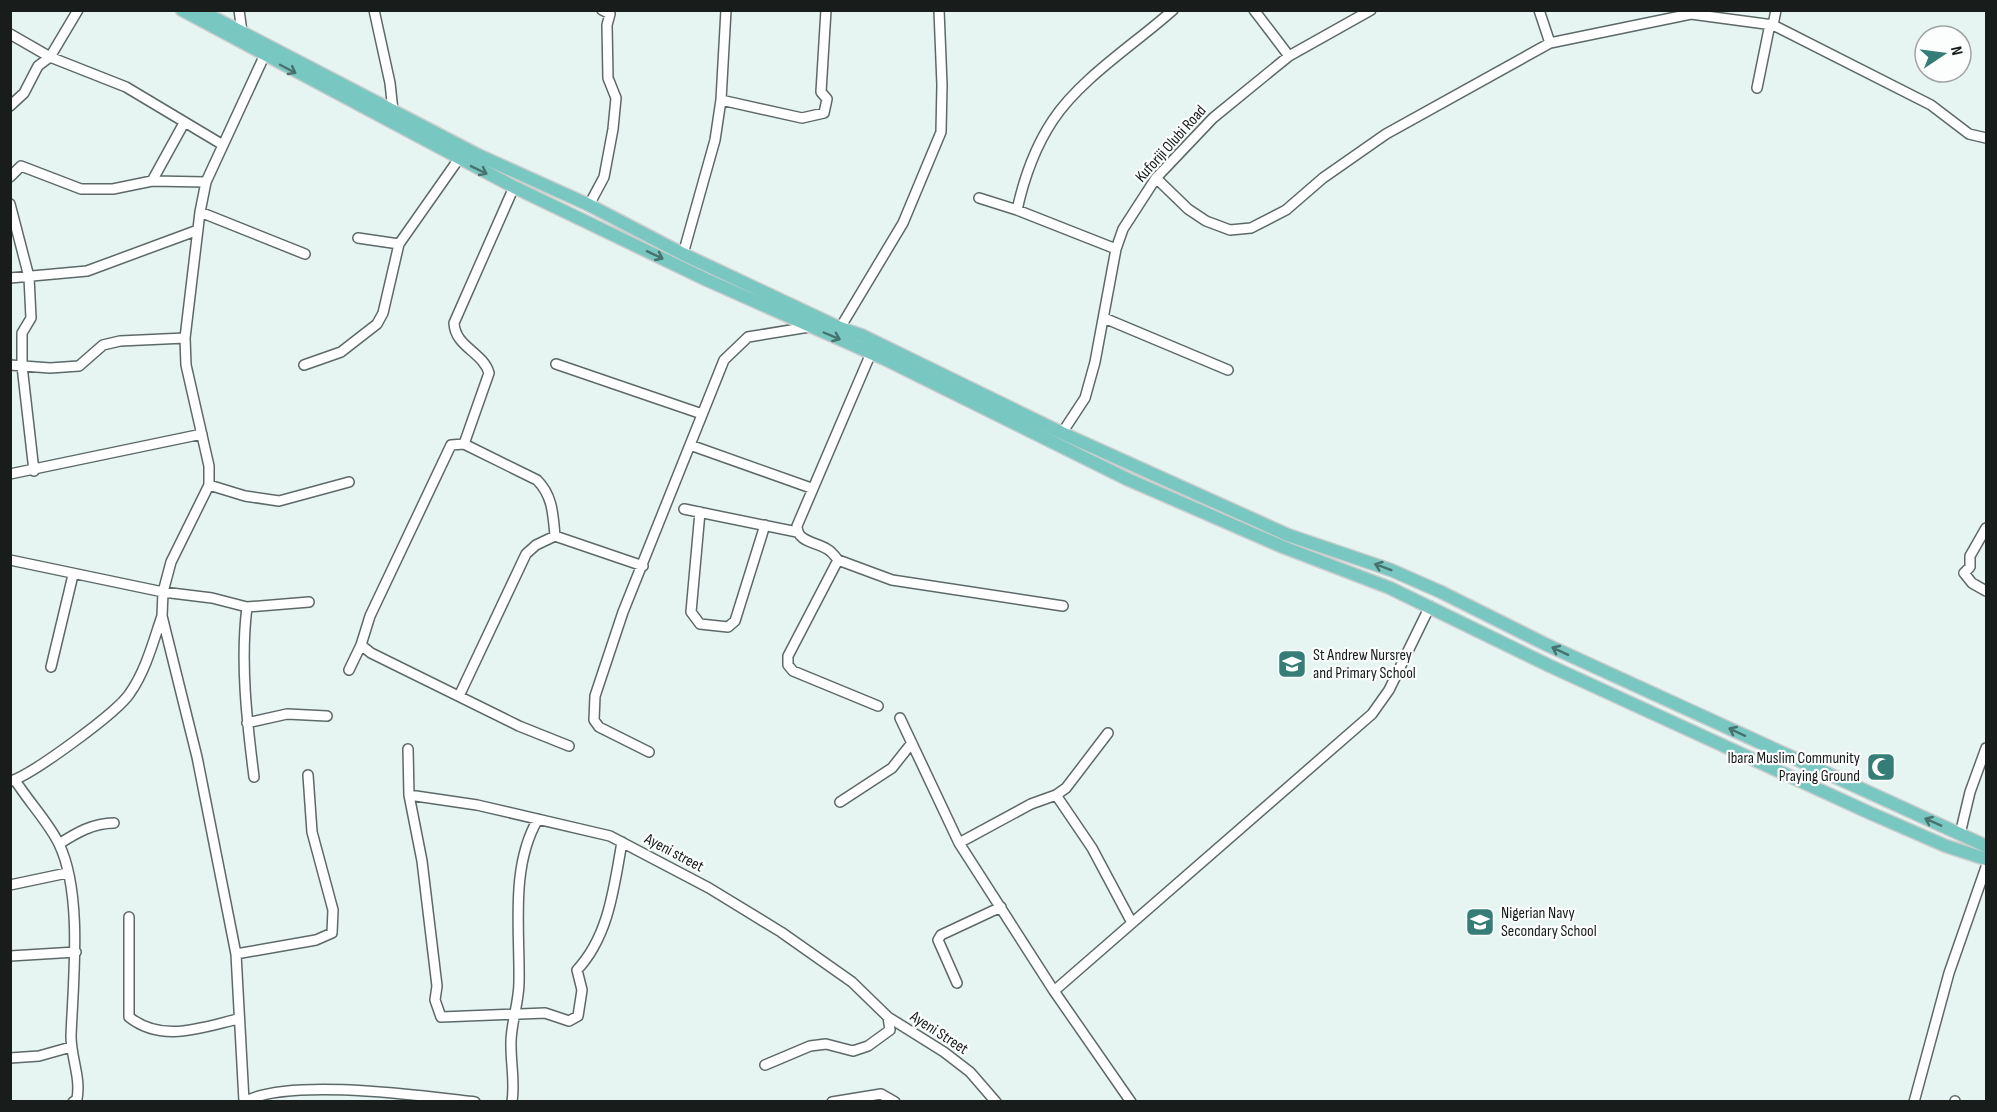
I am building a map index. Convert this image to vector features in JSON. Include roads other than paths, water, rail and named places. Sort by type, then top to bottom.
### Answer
[{"type":"main road","points":[[182,10],[478,154],[590,205],[683,254],[840,328],[861,335],[1127,479],[1283,547],[1390,588],[1550,666],[1946,846],[1986,859]]},
{"type":"main road","points":[[199,10],[242,32],[267,52],[458,160],[809,327],[939,379],[1288,535],[1372,563],[1441,592],[1545,644],[1986,846]]},
{"type":"main road","points":[[1283,547],[1288,535]]},
{"type":"street","points":[[10,106],[24,93],[38,66],[50,57],[78,10]]},
{"type":"street","points":[[239,10],[242,32]]},
{"type":"street","points":[[374,10],[390,83],[393,111]]},
{"type":"street","points":[[683,254],[708,171],[721,100],[726,10]]},
{"type":"street","points":[[721,100],[802,118],[824,113],[827,99],[821,92],[826,10]]},
{"type":"street","points":[[840,328],[903,223],[940,132],[942,85],[939,10]]},
{"type":"street","points":[[1017,210],[1028,171],[1054,118],[1078,91],[1173,10]]},
{"type":"street","points":[[1254,10],[1289,56]]},
{"type":"street","name":"Kuforiji Olubi Road","points":[[1062,434],[1084,398],[1104,318],[1116,249],[1134,211],[1156,178],[1213,118],[1289,56],[1371,10]]},
{"type":"street","points":[[1539,10],[1550,43]]},
{"type":"street","points":[[1757,88],[1776,10]]},
{"type":"street","points":[[590,205],[604,177],[616,98],[608,78],[608,12]]},
{"type":"street","points":[[1156,178],[1188,209],[1206,221],[1230,230],[1251,228],[1286,210],[1323,178],[1386,134],[1550,43],[1691,14],[1771,25],[1931,105],[1970,134],[1986,138]]},
{"type":"street","points":[[10,34],[50,57],[126,87],[223,145]]},
{"type":"street","points":[[267,52],[206,182],[200,212],[185,338],[190,389],[209,466],[209,485],[171,562],[163,592],[162,616],[197,757],[236,954],[244,1101],[259,1094],[289,1091],[370,1091],[475,1101]]},
{"type":"street","points":[[152,181],[184,123]]},
{"type":"street","points":[[304,365],[341,352],[377,324],[383,313],[399,244],[458,160]]},
{"type":"street","points":[[10,177],[13,171],[21,166],[81,189],[131,187],[152,181],[206,182]]},
{"type":"street","points":[[464,444],[489,373],[483,362],[458,337],[454,323],[514,187]]},
{"type":"street","points":[[979,198],[1017,210],[1116,249]]},
{"type":"street","points":[[10,204],[29,277],[31,318],[21,333],[22,366],[34,471]]},
{"type":"street","points":[[200,212],[305,254]]},
{"type":"street","points":[[10,278],[87,271],[198,230]]},
{"type":"street","points":[[358,238],[399,244]]},
{"type":"street","points":[[1104,318],[1228,370]]},
{"type":"street","points":[[649,752],[599,727],[594,720],[595,696],[623,612],[724,360],[748,337],[809,327]]},
{"type":"street","points":[[10,365],[79,366],[104,345],[120,341],[185,338]]},
{"type":"street","points":[[797,532],[800,514],[871,353]]},
{"type":"street","points":[[556,364],[702,414]]},
{"type":"street","points":[[10,474],[34,471],[202,434]]},
{"type":"street","points":[[349,670],[361,645],[370,616],[451,445],[464,444],[537,480],[546,489],[551,502],[555,536]]},
{"type":"street","points":[[690,445],[811,488]]},
{"type":"street","points":[[209,485],[245,496],[279,501],[349,482]]},
{"type":"street","points":[[684,509],[797,532],[801,537],[828,549],[838,560],[892,579],[1063,606]]},
{"type":"street","points":[[700,512],[691,612],[700,624],[728,627],[735,621],[765,525]]},
{"type":"street","points":[[1986,528],[1970,556],[1970,567],[1964,573],[1972,583],[1986,591]]},
{"type":"street","points":[[459,696],[526,554],[536,545],[555,536],[643,566]]},
{"type":"street","points":[[10,560],[163,592],[213,597],[247,607],[309,602]]},
{"type":"street","points":[[838,560],[788,656],[788,665],[793,671],[878,706]]},
{"type":"street","points":[[51,667],[73,575]]},
{"type":"street","points":[[1054,991],[1372,714],[1389,690],[1430,606]]},
{"type":"street","points":[[247,607],[245,626],[248,723],[254,777]]},
{"type":"street","points":[[74,1101],[77,1099],[80,1086],[71,1047],[76,952],[67,873],[59,844],[13,780],[105,716],[129,695],[147,660],[162,616]]},
{"type":"street","points":[[361,645],[371,653],[519,726],[569,746]]},
{"type":"street","points":[[248,723],[287,714],[327,716]]},
{"type":"street","points":[[900,717],[959,843],[1054,991],[1131,1101]]},
{"type":"street","points":[[959,843],[1066,788],[1108,733]]},
{"type":"street","points":[[840,802],[892,768],[911,744]]},
{"type":"street","points":[[1960,834],[1970,792],[1986,748]]},
{"type":"street","points":[[408,749],[410,795],[426,895],[437,986],[436,1009],[441,1017],[514,1012],[545,1013],[569,1021],[578,1016],[582,990],[577,970],[591,954],[603,927],[612,899],[622,842]]},
{"type":"street","points":[[236,954],[316,940],[332,933],[333,910],[312,832],[308,775]]},
{"type":"street","name":"Ayeni street","points":[[410,795],[477,805],[610,836],[709,888],[781,932],[852,982],[888,1017]]},
{"type":"street","points":[[1056,795],[1092,849],[1132,923]]},
{"type":"street","points":[[512,1101],[515,1084],[511,1044],[519,983],[517,958],[522,860],[529,835],[538,819]]},
{"type":"street","points":[[59,844],[101,823],[114,824]]},
{"type":"street","points":[[1914,1101],[1949,973],[1986,867]]},
{"type":"street","points":[[10,885],[67,873]]},
{"type":"street","points":[[957,983],[938,940],[941,935],[1001,907]]},
{"type":"street","points":[[129,917],[129,1017],[155,1031],[174,1033],[238,1019]]},
{"type":"street","points":[[10,956],[76,952]]},
{"type":"street","points":[[765,1065],[810,1046],[826,1044],[853,1051],[868,1046],[890,1030],[888,1017]]},
{"type":"street","name":"Ayeni Street","points":[[888,1017],[944,1052],[970,1072],[996,1101]]},
{"type":"street","points":[[10,1058],[39,1056],[71,1047]]},
{"type":"street","points":[[832,1101],[881,1094],[895,1101]]},
{"type":"place","name":"St Andrew Nursrey and Primary School","points":[[1292,664]]},
{"type":"place","name":"Ibara Muslim Community Praying Ground","points":[[1881,767]]},
{"type":"place","name":"Nigerian Navy Secondary School","points":[[1480,922]]}]
